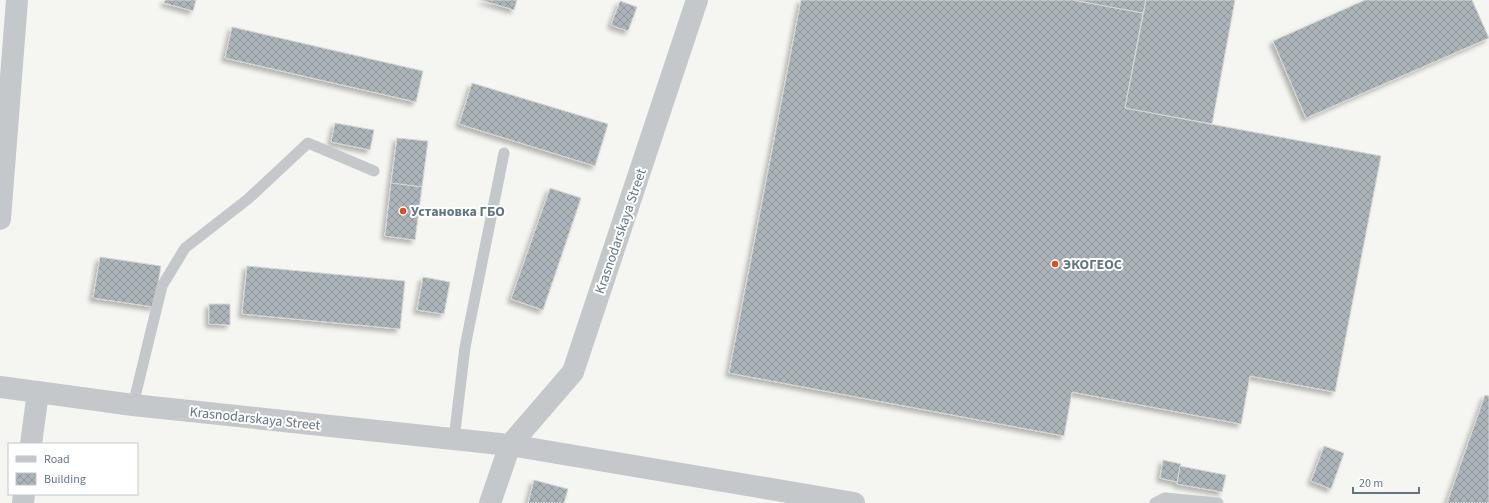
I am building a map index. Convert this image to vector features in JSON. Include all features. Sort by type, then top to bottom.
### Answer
[{"type":"street","points":[[0,219],[17,0]]},
{"type":"street","name":"Krasnodarskaya Street","points":[[510,445],[573,372],[697,0]]},
{"type":"street","name":"Krasnodarskaya Street","points":[[0,387],[133,405],[510,445],[854,503]]},
{"type":"street","points":[[31,443],[38,392]]},
{"type":"street","points":[[490,503],[510,445]]},
{"type":"lane","points":[[133,405],[162,286],[185,248],[248,199],[308,143],[374,171]]},
{"type":"lane","points":[[454,439],[465,347],[504,153]]},
{"type":"lane","points":[[1155,503],[1165,498],[1218,503]]},
{"type":"building","points":[[165,0],[196,0],[193,11],[164,3]]},
{"type":"building","points":[[481,0],[517,0],[514,10]]},
{"type":"building","name":"ЭКОГЕОС","points":[[801,0],[1073,0],[1143,13],[1125,108],[1381,156],[1335,392],[1250,376],[1241,424],[1072,392],[1064,436],[729,373]]},
{"type":"building","points":[[1073,0],[1146,0],[1143,13]]},
{"type":"building","points":[[1146,0],[1235,0],[1212,124],[1125,108]]},
{"type":"building","points":[[1365,0],[1472,0],[1489,38],[1306,118],[1273,41]]},
{"type":"building","points":[[620,1],[637,7],[628,31],[611,25]]},
{"type":"building","points":[[232,27],[423,71],[416,102],[225,58]]},
{"type":"building","points":[[472,83],[608,124],[595,166],[459,124]]},
{"type":"building","points":[[335,123],[374,130],[370,150],[331,142]]},
{"type":"building","points":[[397,138],[428,141],[422,187],[391,183]]},
{"type":"building","name":"Установка ГБО","points":[[391,183],[422,187],[415,240],[385,236]]},
{"type":"building","points":[[550,188],[581,198],[543,310],[511,299]]},
{"type":"building","points":[[100,257],[161,266],[154,307],[93,298]]},
{"type":"building","points":[[247,266],[405,281],[400,329],[242,314]]},
{"type":"building","points":[[423,277],[450,282],[444,314],[417,310]]},
{"type":"building","points":[[209,304],[230,304],[230,325],[209,324]]},
{"type":"building","points":[[1485,395],[1489,396],[1489,503],[1447,503]]},
{"type":"building","points":[[1324,446],[1344,453],[1331,489],[1311,481]]},
{"type":"building","points":[[1163,460],[1181,464],[1177,482],[1160,478]]},
{"type":"building","points":[[1180,466],[1226,475],[1222,492],[1177,484]]},
{"type":"building","points":[[534,480],[568,489],[564,503],[528,503]]},
{"type":"place","name":"Установка ГБО","points":[[403,211]]},
{"type":"place","name":"ЭКОГЕОС","points":[[1055,264]]}]
